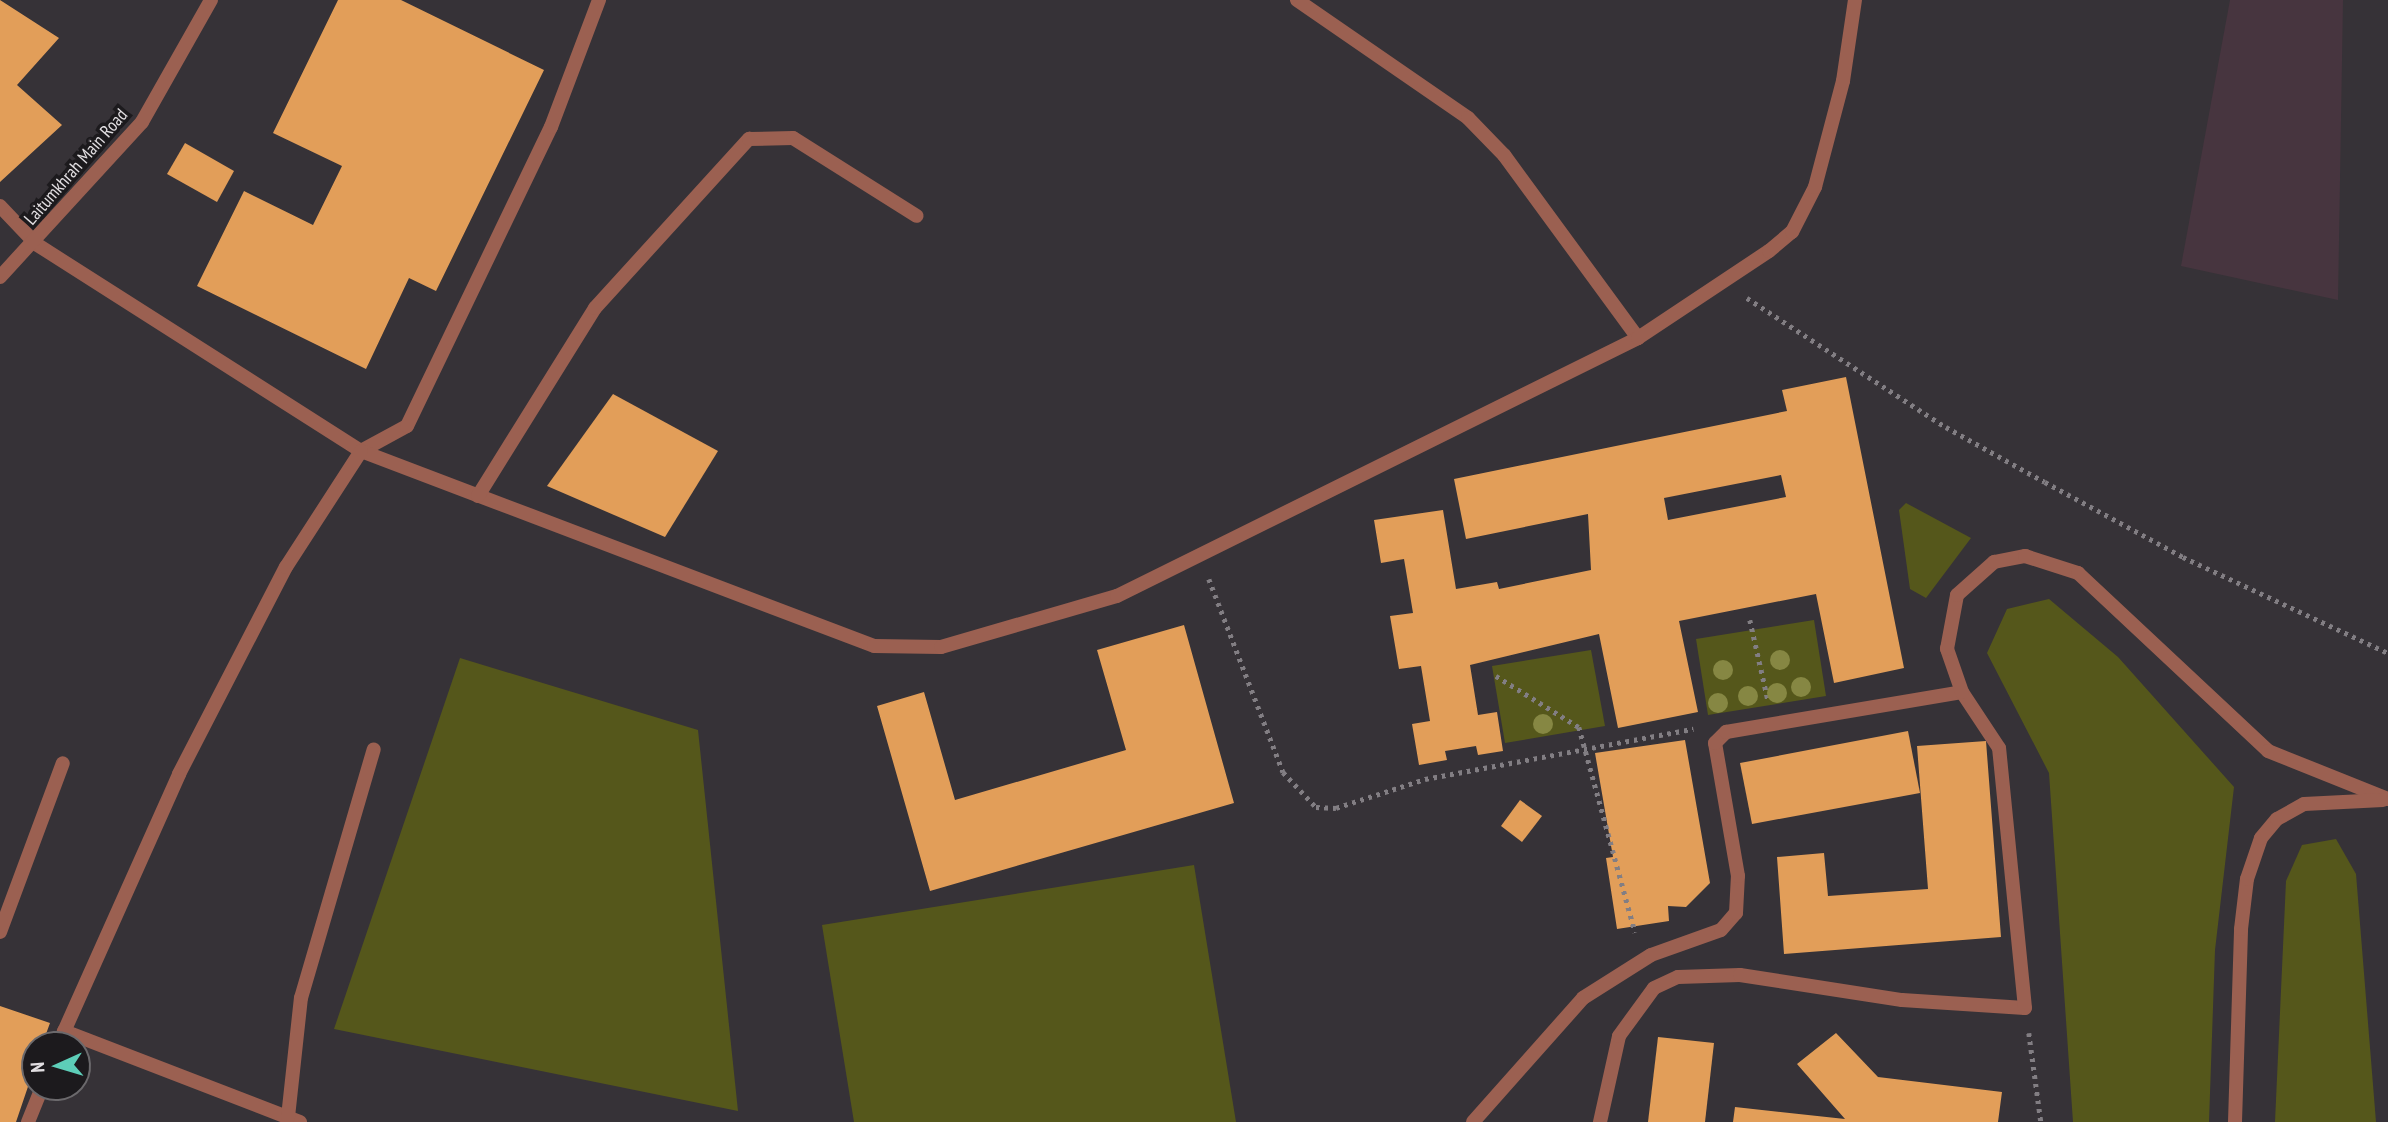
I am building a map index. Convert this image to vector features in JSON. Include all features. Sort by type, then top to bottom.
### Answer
[{"type":"street","name":"Laitumkhrah Main Road","points":[[0,277],[36,244],[142,122],[211,0]]},
{"type":"street","points":[[64,1031],[186,762],[286,567],[361,450],[407,426],[551,127],[599,0]]},
{"type":"street","points":[[1297,0],[1468,118],[1504,155],[1638,338]]},
{"type":"street","points":[[0,206],[36,244],[361,450],[874,646],[904,650],[977,640],[1048,620],[1117,596],[1638,338],[1792,232],[1811,198],[1843,81],[1855,0]]},
{"type":"street","points":[[478,496],[596,308],[749,139],[793,138],[917,216]]},
{"type":"street","points":[[1600,1122],[1619,1036],[1654,988],[1678,977],[1728,974],[1902,1000],[2025,1008],[1999,748],[1962,692],[1947,649],[1957,595],[1994,562],[2025,556],[2054,563],[2109,599],[2268,751],[2388,799]]},
{"type":"street","points":[[1473,1122],[1583,998],[1640,961],[1721,930],[1736,913],[1738,876],[1715,743],[1720,737],[1773,724],[1962,692]]},
{"type":"street","points":[[91,1049],[294,1120],[301,998],[374,749]]},
{"type":"street","points":[[0,932],[63,763]]},
{"type":"street","points":[[2235,1122],[2241,929],[2247,879],[2261,838],[2277,819],[2304,804],[2388,799]]},
{"type":"street","points":[[28,1122],[36,1101]]},
{"type":"path","points":[[1722,280],[1946,427],[2183,557],[2388,653]]},
{"type":"path","points":[[1199,555],[1283,772],[1316,807],[1336,808],[1425,779],[1684,728],[1720,737]]},
{"type":"path","points":[[1751,620],[1773,724]]},
{"type":"path","points":[[1496,676],[1579,727],[1640,961]]},
{"type":"path","points":[[2025,1008],[2041,1122]]},
{"type":"shaded area","points":[[2230,0],[2343,0],[2338,300],[2181,266]]},
{"type":"shaded area","points":[[1906,503],[1971,538],[1926,598],[1910,589],[1899,510]]},
{"type":"shaded area","points":[[2049,599],[2118,657],[2234,787],[2215,950],[2209,1122],[2073,1122],[2049,773],[1987,653],[2007,609]]},
{"type":"shaded area","points":[[1814,620],[1826,696],[1708,715],[1696,639]]},
{"type":"shaded area","points":[[1591,650],[1605,726],[1505,743],[1492,666]]},
{"type":"shaded area","points":[[460,658],[698,730],[738,1111],[334,1029]]},
{"type":"shaded area","points":[[2336,839],[2356,874],[2376,1122],[2275,1122],[2286,881],[2302,845]]},
{"type":"shaded area","points":[[1194,865],[1236,1122],[854,1122],[822,925]]},
{"type":"building","points":[[0,0],[59,38],[17,85],[62,125],[0,182]]},
{"type":"building","points":[[338,0],[401,0],[544,70],[436,291],[409,278],[366,369],[197,286],[244,191],[313,225],[342,166],[273,133]]},
{"type":"building","points":[[185,143],[234,171],[217,202],[167,174]]},
{"type":"building","points":[[1846,377],[1904,668],[1834,683],[1816,594],[1679,621],[1698,712],[1618,728],[1599,634],[1470,665],[1478,715],[1497,712],[1503,751],[1478,755],[1476,746],[1445,751],[1447,760],[1419,765],[1412,724],[1430,721],[1421,666],[1399,669],[1390,616],[1413,613],[1404,559],[1381,563],[1374,520],[1443,510],[1456,589],[1497,582],[1499,589],[1591,570],[1588,514],[1466,539],[1454,479],[1787,411],[1782,390]],"holes":[[[1781,475],[1786,497],[1668,520],[1664,498]]]},
{"type":"building","points":[[613,394],[718,451],[665,537],[547,486]]},
{"type":"building","points":[[1184,625],[1234,803],[930,891],[877,706],[924,692],[955,800],[1126,750],[1097,650]]},
{"type":"building","points":[[1908,731],[1920,793],[1752,824],[1740,763]]},
{"type":"building","points":[[1685,740],[1710,883],[1686,907],[1668,906],[1669,921],[1617,929],[1606,858],[1613,857],[1595,753]]},
{"type":"building","points":[[1986,741],[2001,937],[1784,954],[1777,857],[1824,853],[1828,896],[1928,889],[1917,746]]},
{"type":"building","points":[[1520,800],[1542,816],[1522,842],[1501,826]]},
{"type":"building","points":[[0,1006],[50,1023],[47,1031],[21,1031],[21,1101],[23,1101],[16,1122],[0,1122]]},
{"type":"building","points":[[1836,1033],[1878,1077],[2002,1092],[1998,1122],[1733,1122],[1735,1107],[1845,1119],[1797,1064]]},
{"type":"building","points":[[1658,1037],[1714,1043],[1705,1122],[1648,1122]]}]
